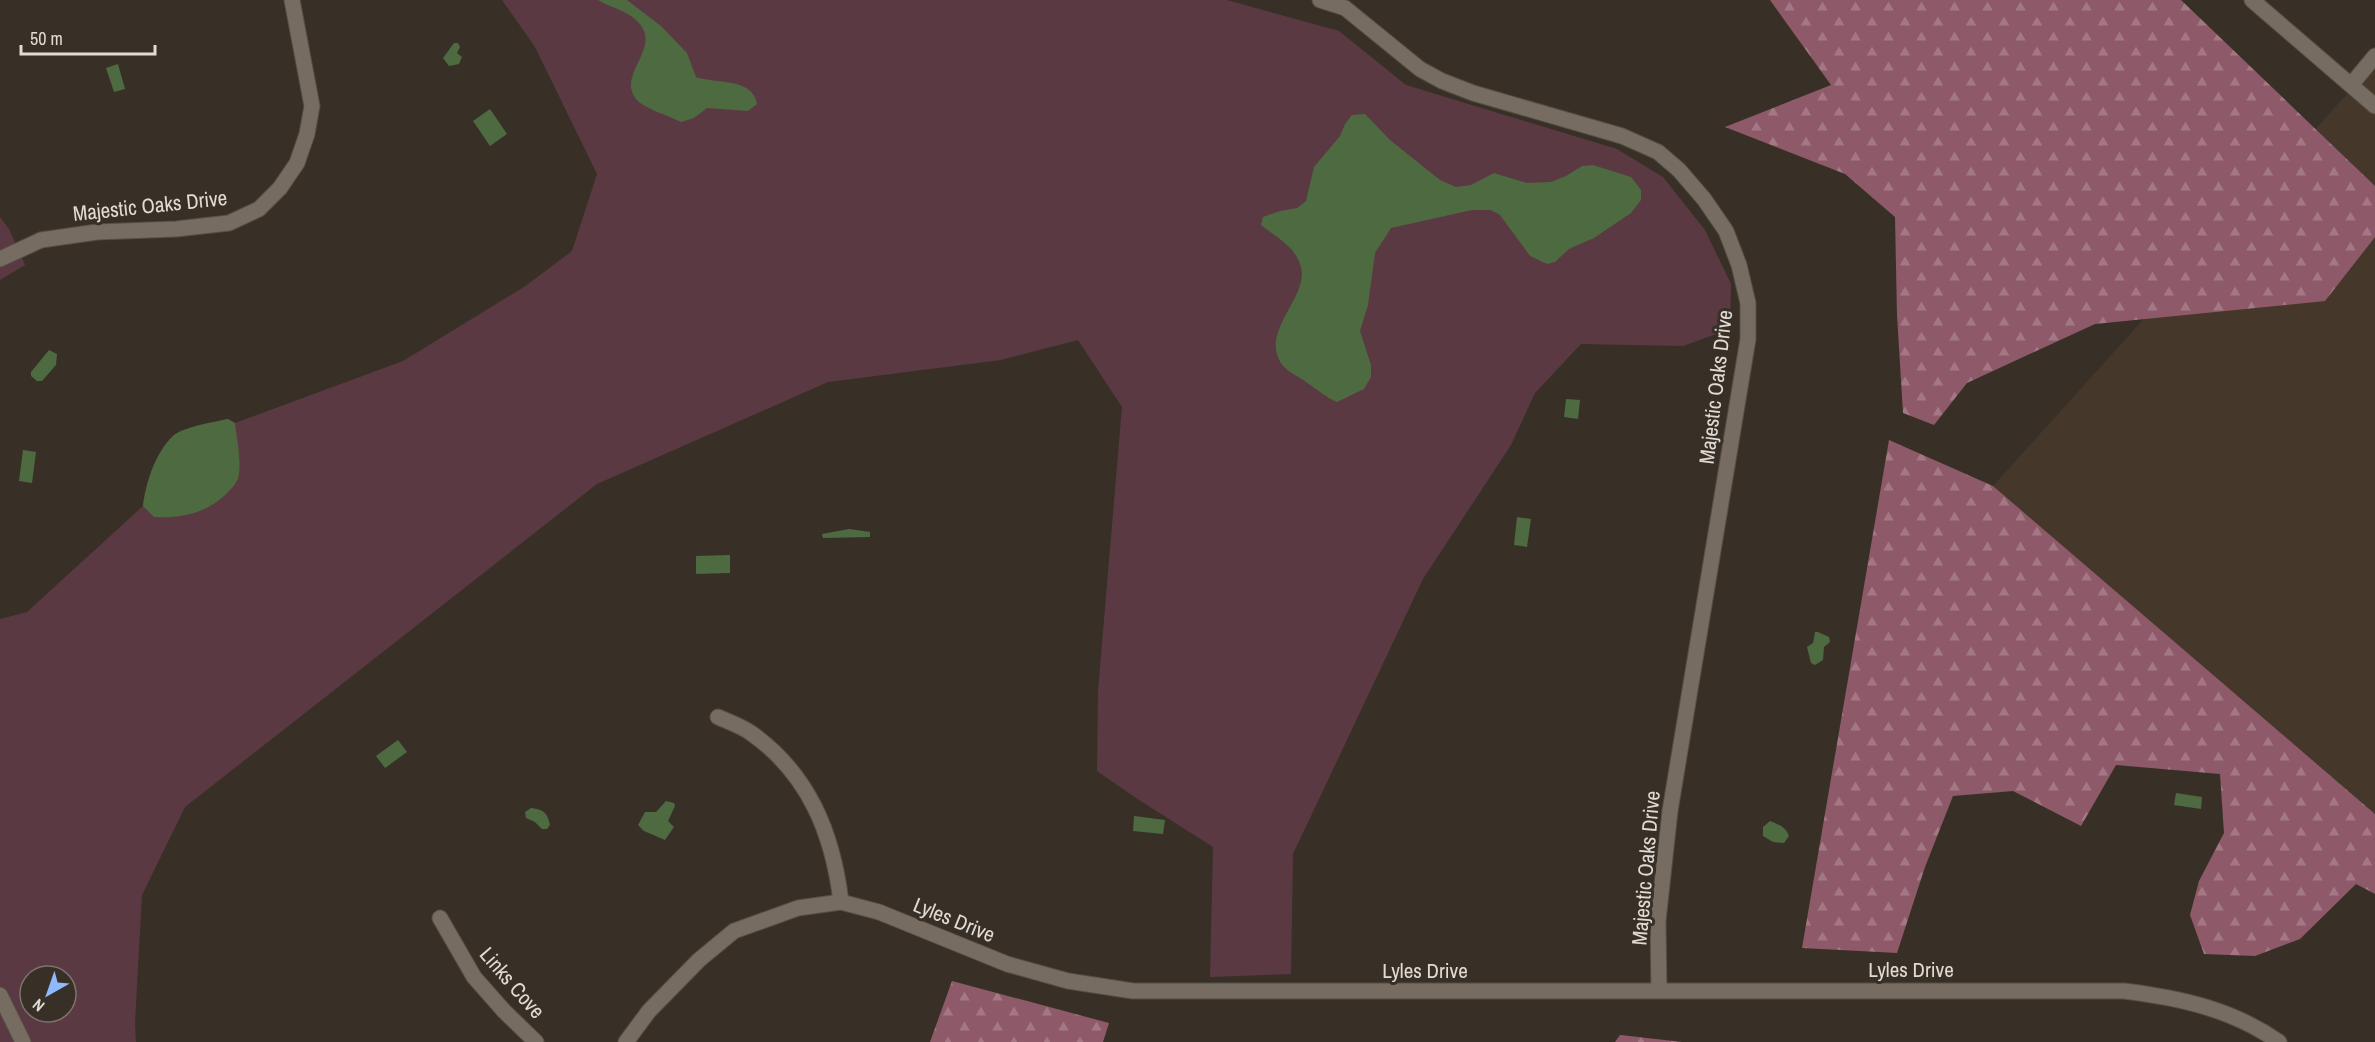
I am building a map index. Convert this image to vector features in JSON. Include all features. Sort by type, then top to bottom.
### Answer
[{"type":"street","name":"Majestic Oaks Drive","points":[[0,259],[41,240],[96,232],[176,229],[229,223],[259,209],[280,188],[297,163],[308,134],[312,106],[291,0]]},
{"type":"street","name":"Majestic Oaks Drive","points":[[1320,0],[1345,8],[1420,69],[1442,81],[1473,93],[1622,136],[1658,152],[1679,170],[1704,199],[1726,231],[1739,265],[1748,303],[1748,339],[1670,811],[1658,921],[1659,991]]},
{"type":"street","points":[[2252,0],[2375,106]]},
{"type":"street","points":[[2351,85],[2375,56]]},
{"type":"street","points":[[718,717],[749,732],[770,748],[792,771],[813,803],[828,833],[837,868],[841,902]]},
{"type":"street","name":"Lyles Drive","points":[[626,1042],[649,1011],[699,960],[734,931],[798,908],[841,902],[879,912],[1007,964],[1068,981],[1132,991],[2124,992],[2172,998],[2220,1011],[2259,1028],[2279,1042]]},
{"type":"street","name":"Links Cove","points":[[440,918],[474,976],[504,1011],[536,1042]]},
{"type":"street","points":[[2,1005],[23,1042]]},
{"type":"shaded area","points":[[502,0],[1227,0],[1339,31],[1406,85],[1617,149],[1663,177],[1705,230],[1731,284],[1730,329],[1683,346],[1581,344],[1535,393],[1511,445],[1423,579],[1293,854],[1291,974],[1210,977],[1213,847],[1097,771],[1098,691],[1122,407],[1078,340],[1001,360],[828,382],[597,484],[185,807],[142,895],[135,1022],[136,1042],[0,1042],[0,619],[27,612],[143,506],[146,488],[156,460],[173,436],[199,425],[228,419],[235,423],[403,361],[524,287],[572,251],[597,174],[535,47]]},
{"type":"shaded area","points":[[598,0],[627,0],[661,26],[687,53],[696,77],[741,85],[754,95],[757,104],[748,111],[707,108],[694,118],[681,122],[640,103],[631,90],[631,80],[643,51],[644,32],[638,22],[629,15]]},
{"type":"shaded area","points":[[454,43],[458,43],[460,47],[457,53],[462,57],[459,64],[449,66],[443,58]]},
{"type":"shaded area","points":[[2375,63],[2375,814],[1993,486]]},
{"type":"shaded area","points":[[118,64],[125,89],[114,92],[106,68]]},
{"type":"shaded area","points":[[490,109],[507,134],[490,146],[473,121]]},
{"type":"shaded area","points":[[1365,114],[1390,140],[1440,180],[1456,187],[1471,185],[1494,173],[1527,183],[1551,182],[1582,166],[1593,165],[1631,177],[1641,190],[1641,200],[1631,213],[1594,238],[1569,249],[1555,262],[1547,264],[1530,256],[1500,215],[1491,210],[1472,210],[1391,228],[1375,253],[1368,305],[1360,331],[1371,365],[1371,377],[1364,389],[1337,402],[1289,371],[1281,363],[1276,351],[1276,339],[1298,290],[1302,278],[1301,267],[1290,248],[1261,225],[1263,217],[1297,208],[1306,201],[1314,167],[1340,136],[1352,115]]},
{"type":"shaded area","points":[[0,217],[9,229],[25,265],[0,280]]},
{"type":"shaded area","points":[[49,350],[57,354],[56,365],[42,381],[37,381],[31,376],[31,372]]},
{"type":"shaded area","points":[[1566,399],[1580,400],[1578,419],[1564,417]]},
{"type":"shaded area","points":[[228,419],[235,423],[239,455],[239,474],[234,485],[222,498],[205,509],[175,517],[154,517],[143,506],[144,497],[152,469],[167,443],[173,436],[184,430]]},
{"type":"shaded area","points":[[23,450],[36,452],[32,483],[19,481]]},
{"type":"shaded area","points":[[1517,517],[1531,519],[1527,547],[1514,545]]},
{"type":"shaded area","points":[[849,529],[870,532],[870,537],[823,538],[822,534]]},
{"type":"shaded area","points":[[730,555],[730,573],[696,574],[696,556]]},
{"type":"shaded area","points":[[1815,632],[1829,637],[1830,642],[1824,647],[1823,660],[1815,665],[1811,663],[1807,647],[1813,643]]},
{"type":"shaded area","points":[[398,740],[407,752],[385,768],[376,756]]},
{"type":"shaded area","points":[[2176,793],[2202,797],[2201,809],[2174,805]]},
{"type":"shaded area","points":[[666,801],[674,803],[675,806],[668,821],[674,827],[665,840],[644,831],[638,825],[645,812],[656,812]]},
{"type":"shaded area","points":[[531,808],[546,814],[550,825],[547,829],[542,829],[535,822],[526,818],[525,812]]},
{"type":"shaded area","points":[[1134,816],[1165,820],[1163,834],[1133,831]]},
{"type":"shaded area","points":[[1770,821],[1781,826],[1788,833],[1789,836],[1784,843],[1773,842],[1763,836],[1763,827]]},
{"type":"green space","points":[[1770,0],[2181,0],[2375,186],[2375,237],[2325,301],[2095,324],[1967,383],[1934,425],[1903,413],[1897,315],[1895,217],[1845,174],[1725,127],[1831,85]]},
{"type":"green space","points":[[1889,440],[1993,486],[2375,814],[2375,894],[2356,884],[2300,939],[2255,956],[2204,954],[2190,915],[2199,881],[2224,833],[2220,774],[2116,765],[2081,826],[2013,791],[1953,796],[1925,867],[1897,953],[1802,948]]},
{"type":"green space","points":[[952,981],[1109,1023],[1103,1042],[930,1042]]},
{"type":"green space","points":[[1621,1035],[1682,1042],[1615,1042]]}]
